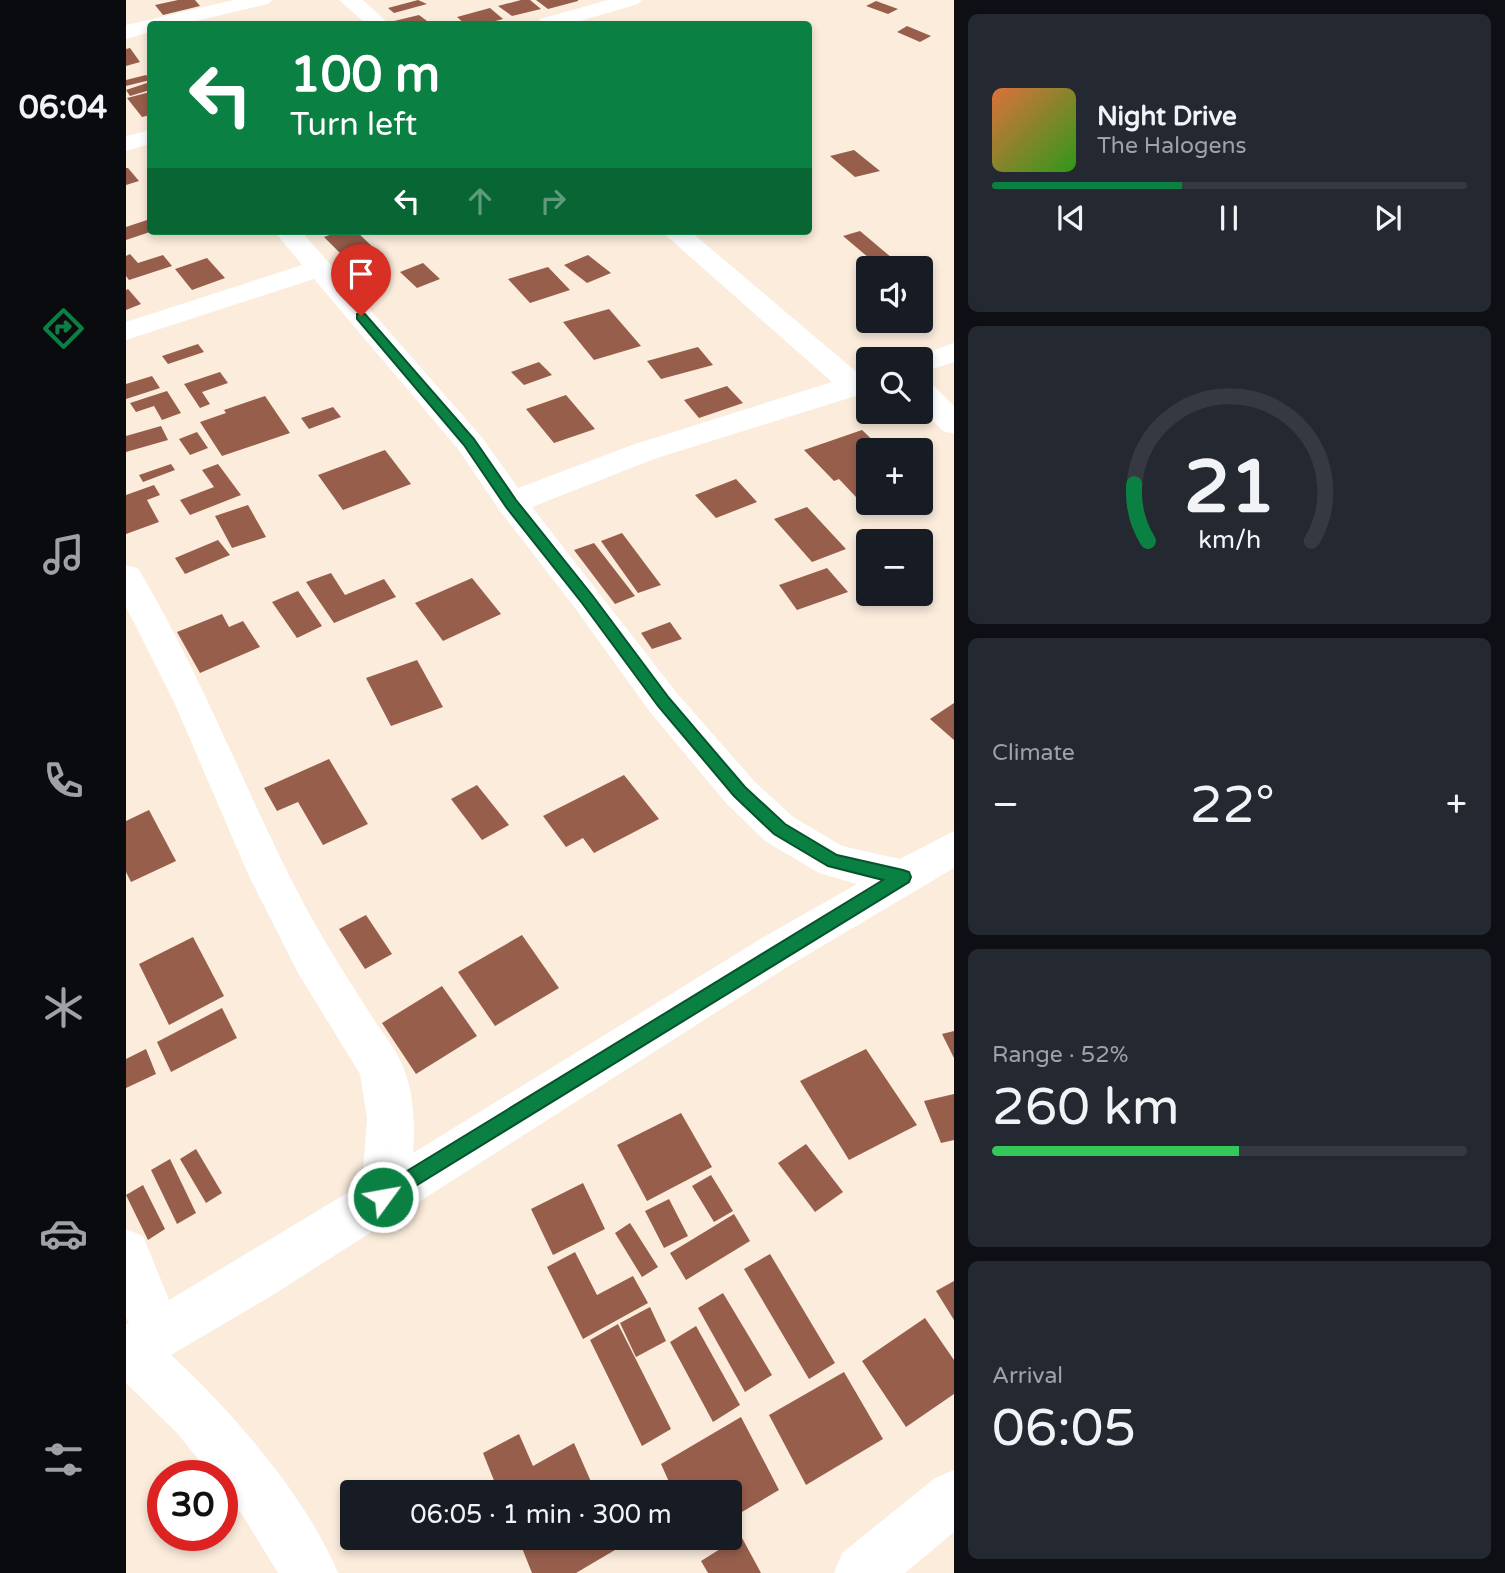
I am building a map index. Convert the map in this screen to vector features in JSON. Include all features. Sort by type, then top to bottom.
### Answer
[{"type":"street","points":[[171,21],[261,0]]},
{"type":"street","points":[[350,0],[374,21]]},
{"type":"street","points":[[558,21],[631,0]]},
{"type":"street","points":[[126,32],[147,27]]},
{"type":"street","points":[[126,144],[147,138]]},
{"type":"street","points":[[291,235],[469,442],[511,503],[587,599],[663,702],[740,792],[779,829],[834,861],[903,877]]},
{"type":"street","points":[[679,235],[795,337],[856,380]]},
{"type":"street","points":[[126,331],[320,268]]},
{"type":"street","points":[[933,359],[954,352]]},
{"type":"street","points":[[511,503],[643,452],[856,385]]},
{"type":"street","points":[[933,403],[954,424]]},
{"type":"street","points":[[126,577],[159,633],[184,684],[312,961],[381,1068],[390,1106],[391,1157],[383,1197]]},
{"type":"street","points":[[137,1346],[251,1281],[777,951],[954,848]]},
{"type":"street","points":[[126,1253],[137,1346],[262,1497],[310,1573]]},
{"type":"street","points":[[862,1573],[954,1497]]},
{"type":"building","points":[[178,0],[195,0],[200,6],[163,15],[155,5]]},
{"type":"building","points":[[418,0],[427,4],[394,13],[388,8]]},
{"type":"building","points":[[530,0],[541,9],[512,16],[498,6]]},
{"type":"building","points":[[536,0],[578,0],[578,1],[548,9]]},
{"type":"building","points":[[876,1],[898,9],[888,14],[866,6]]},
{"type":"building","points":[[490,8],[503,19],[462,21],[457,17]]},
{"type":"building","points":[[419,15],[427,21],[394,21]]},
{"type":"building","points":[[907,26],[931,36],[920,42],[897,32]]},
{"type":"building","points":[[130,48],[140,62],[126,66],[126,49]]},
{"type":"building","points":[[147,76],[147,81],[126,86],[126,80]]},
{"type":"building","points":[[147,83],[147,91],[130,96],[126,90]]},
{"type":"building","points":[[147,93],[147,116],[142,117],[127,98]]},
{"type":"building","points":[[854,150],[880,171],[855,177],[830,156]]},
{"type":"building","points":[[128,168],[139,181],[126,185]]},
{"type":"building","points":[[147,220],[147,233],[126,240],[126,227]]},
{"type":"building","points":[[860,231],[890,256],[867,256],[843,236]]},
{"type":"building","points":[[360,235],[378,252],[349,262],[324,237]]},
{"type":"building","points":[[130,254],[138,263],[163,255],[172,266],[129,280],[126,276],[126,256]]},
{"type":"building","points":[[588,255],[611,273],[587,283],[564,265]]},
{"type":"building","points":[[207,258],[225,278],[192,290],[175,269]]},
{"type":"building","points":[[423,263],[440,279],[417,288],[400,272]]},
{"type":"building","points":[[548,267],[570,290],[530,303],[508,279]]},
{"type":"building","points":[[126,290],[141,304],[126,310]]},
{"type":"building","points":[[609,309],[641,346],[594,360],[563,322]]},
{"type":"building","points":[[198,344],[204,352],[168,364],[162,356]]},
{"type":"building","points":[[698,347],[713,365],[661,379],[647,361]]},
{"type":"building","points":[[539,362],[552,375],[524,385],[511,372]]},
{"type":"building","points":[[220,372],[228,383],[202,392],[210,404],[200,408],[184,384]]},
{"type":"building","points":[[152,376],[160,388],[126,399],[126,384]]},
{"type":"building","points":[[727,386],[743,403],[699,418],[684,400]]},
{"type":"building","points":[[167,391],[181,413],[162,420],[154,406],[136,412],[130,403]]},
{"type":"building","points":[[566,395],[595,429],[554,443],[526,409]]},
{"type":"building","points":[[265,396],[290,433],[222,456],[200,422],[226,413],[224,410]]},
{"type":"building","points":[[333,407],[341,417],[309,429],[301,418]]},
{"type":"building","points":[[161,426],[168,440],[126,452],[126,436]]},
{"type":"building","points":[[862,430],[870,438],[856,438],[856,497],[839,479],[834,481],[804,450]]},
{"type":"building","points":[[197,432],[208,448],[190,455],[179,439]]},
{"type":"building","points":[[385,450],[411,484],[343,510],[318,475]]},
{"type":"building","points":[[171,464],[175,470],[143,482],[139,475]]},
{"type":"building","points":[[218,464],[241,495],[190,515],[180,500],[214,487],[202,470]]},
{"type":"building","points":[[736,479],[757,502],[716,518],[695,495]]},
{"type":"building","points":[[154,485],[160,495],[147,500],[159,522],[126,534],[126,495]]},
{"type":"building","points":[[248,505],[266,537],[232,548],[215,516]]},
{"type":"building","points":[[807,507],[846,549],[812,562],[774,519]]},
{"type":"building","points":[[622,533],[661,585],[638,593],[601,541]]},
{"type":"building","points":[[218,540],[230,555],[185,574],[175,558]]},
{"type":"building","points":[[594,543],[635,596],[615,604],[574,550]]},
{"type":"building","points":[[827,568],[848,592],[797,610],[779,585]]},
{"type":"building","points":[[331,573],[345,595],[384,579],[396,597],[334,623],[306,582]]},
{"type":"building","points":[[472,578],[501,614],[443,641],[415,603]]},
{"type":"building","points":[[298,591],[322,626],[297,638],[272,602]]},
{"type":"building","points":[[222,614],[229,627],[243,621],[260,647],[200,673],[177,632]]},
{"type":"building","points":[[670,622],[682,639],[652,649],[641,633]]},
{"type":"building","points":[[417,660],[443,707],[391,726],[366,678]]},
{"type":"building","points":[[954,703],[954,740],[930,719]]},
{"type":"building","points":[[329,759],[368,824],[323,845],[298,802],[277,811],[264,788]]},
{"type":"building","points":[[624,775],[659,819],[594,853],[583,838],[566,847],[543,816]]},
{"type":"building","points":[[477,785],[509,825],[482,840],[451,799]]},
{"type":"building","points":[[149,810],[176,861],[131,882],[126,872],[126,821]]},
{"type":"building","points":[[366,915],[392,954],[365,969],[339,929]]},
{"type":"building","points":[[522,935],[559,988],[495,1026],[458,972]]},
{"type":"building","points":[[193,937],[224,996],[169,1025],[139,964]]},
{"type":"building","points":[[442,986],[477,1036],[416,1074],[382,1023]]},
{"type":"building","points":[[222,1008],[237,1038],[171,1072],[157,1042]]},
{"type":"building","points":[[954,1031],[954,1058],[942,1034]]},
{"type":"building","points":[[146,1049],[156,1074],[126,1088],[126,1059]]},
{"type":"building","points":[[866,1049],[917,1125],[849,1160],[800,1081]]},
{"type":"building","points":[[954,1094],[954,1140],[941,1143],[924,1101]]},
{"type":"building","points":[[681,1113],[712,1167],[647,1201],[617,1145]]},
{"type":"building","points":[[806,1144],[843,1192],[815,1212],[778,1163]]},
{"type":"building","points":[[196,1149],[222,1193],[206,1203],[180,1159]]},
{"type":"building","points":[[170,1159],[196,1213],[177,1224],[151,1170]]},
{"type":"building","points":[[711,1175],[733,1211],[714,1222],[692,1186]]},
{"type":"building","points":[[583,1183],[605,1229],[553,1255],[531,1209]]},
{"type":"building","points":[[143,1185],[165,1229],[148,1240],[126,1195]]},
{"type":"building","points":[[669,1199],[688,1236],[664,1248],[645,1211]]},
{"type":"building","points":[[734,1214],[750,1241],[686,1280],[670,1253]]},
{"type":"building","points":[[630,1223],[658,1267],[642,1277],[615,1233]]},
{"type":"building","points":[[575,1252],[597,1295],[633,1276],[648,1303],[583,1339],[547,1267]]},
{"type":"building","points":[[770,1254],[835,1363],[809,1379],[744,1269]]},
{"type":"building","points":[[954,1281],[954,1320],[936,1291]]},
{"type":"building","points":[[723,1293],[772,1375],[745,1392],[698,1308]]},
{"type":"building","points":[[650,1307],[666,1341],[636,1357],[620,1323]]},
{"type":"building","points":[[925,1318],[954,1360],[954,1394],[906,1427],[862,1361]]},
{"type":"building","points":[[618,1324],[671,1429],[642,1446],[590,1340]]},
{"type":"building","points":[[696,1326],[740,1405],[713,1422],[670,1342]]},
{"type":"building","points":[[844,1372],[883,1439],[806,1485],[769,1415]]},
{"type":"building","points":[[741,1417],[779,1490],[742,1512],[742,1480],[668,1480],[661,1464]]},
{"type":"building","points":[[519,1434],[533,1466],[574,1443],[590,1480],[494,1480],[483,1453]]},
{"type":"building","points":[[742,1538],[761,1573],[708,1573],[701,1561],[719,1550],[742,1550]]},
{"type":"building","points":[[523,1550],[615,1550],[576,1573],[532,1573]]},
{"type":"route","points":[[361,316],[469,442],[511,503],[587,599],[663,702],[740,792],[779,829],[834,861],[903,877],[777,951],[383,1197]]}]
